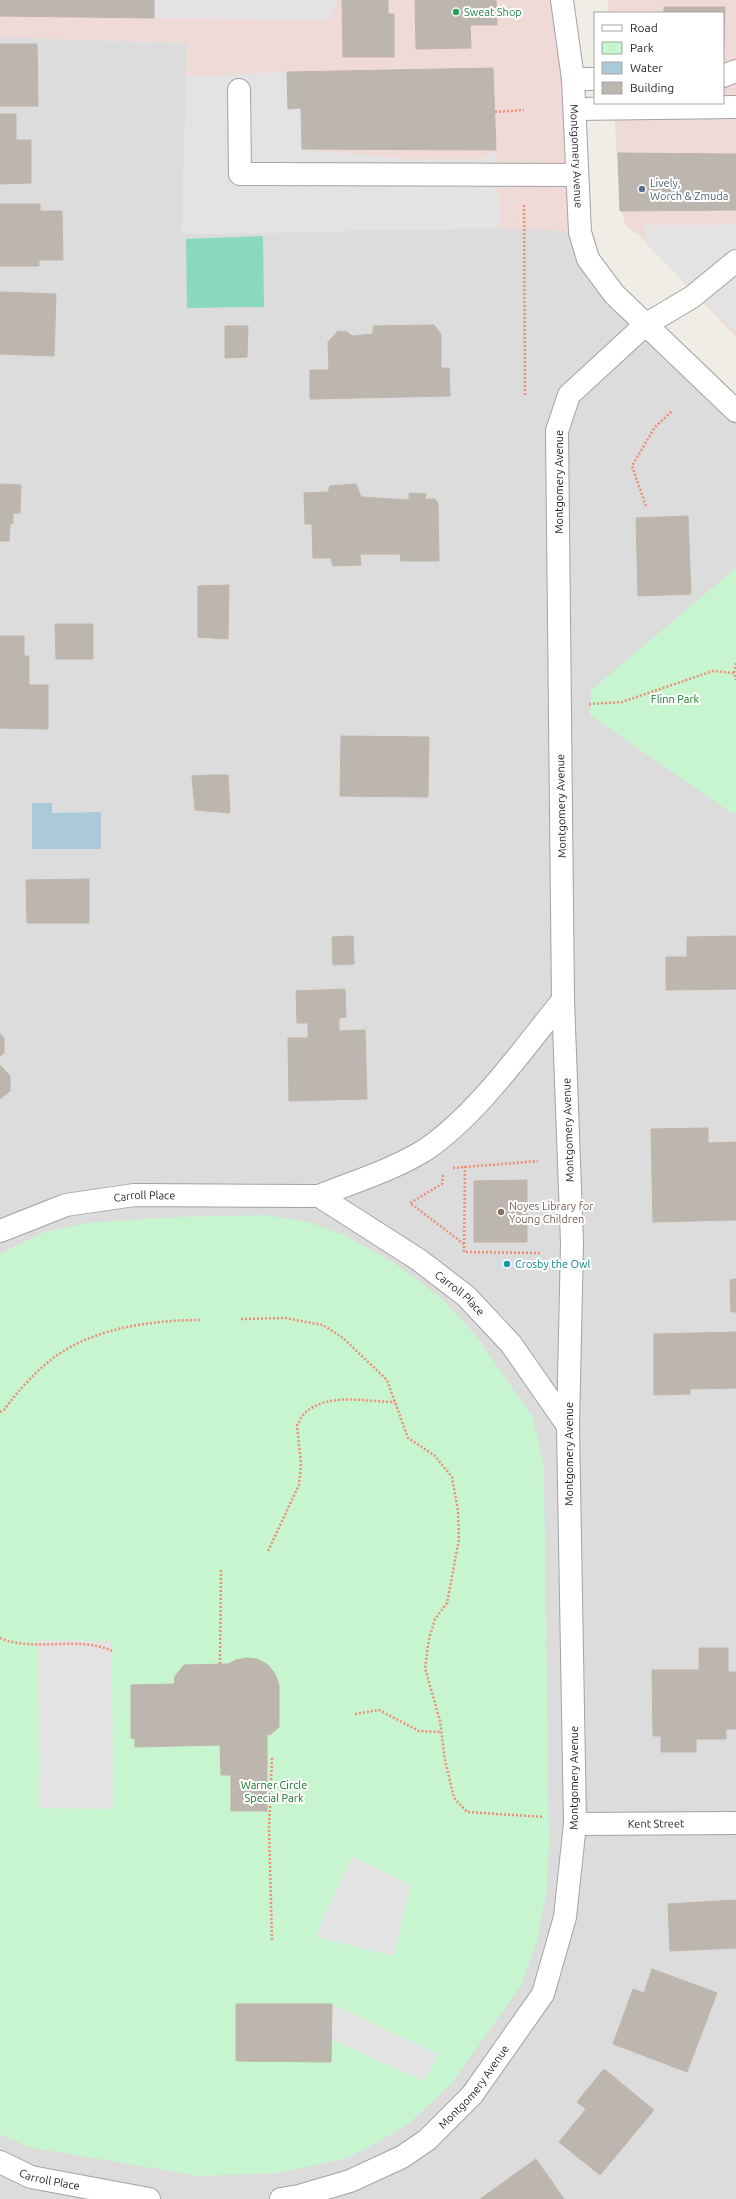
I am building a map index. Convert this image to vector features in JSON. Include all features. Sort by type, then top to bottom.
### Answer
[{"type":"street","name":"Montgomery Avenue","points":[[281,2199],[300,2196],[350,2181],[402,2157],[427,2140],[472,2095],[543,1994],[565,1917],[575,1824],[568,1426],[572,1254],[563,1000],[557,431],[569,396],[645,325],[614,294],[588,259],[580,232],[573,80],[570,47],[562,0]]},
{"type":"street","points":[[724,76],[736,70]]},
{"type":"street","points":[[573,80],[594,79]]},
{"type":"street","points":[[239,90],[240,174],[577,175]]},
{"type":"street","points":[[575,109],[736,107]]},
{"type":"street","points":[[736,261],[692,297],[645,325],[736,411]]},
{"type":"street","name":"Carroll Place","points":[[0,1231],[66,1204],[134,1195],[319,1196],[391,1167],[429,1147],[454,1127],[489,1089],[563,1000]]},
{"type":"street","name":"Carroll Place","points":[[319,1196],[419,1260],[466,1296],[510,1344],[568,1426]]},
{"type":"street","name":"Kent Street","points":[[575,1824],[736,1823]]},
{"type":"street","name":"Carroll Place","points":[[0,2162],[31,2177],[149,2199]]},
{"type":"path","points":[[495,112],[524,110]]},
{"type":"path","points":[[524,200],[525,396]]},
{"type":"path","points":[[646,506],[632,466],[655,427],[672,410]]},
{"type":"path","points":[[736,663],[734,672],[736,680]]},
{"type":"path","points":[[602,703],[622,702],[713,671],[734,672]]},
{"type":"path","points":[[451,1169],[465,1166],[541,1161]]},
{"type":"path","points":[[465,1166],[464,1252],[572,1254]]},
{"type":"path","points":[[443,1170],[442,1184],[410,1203],[464,1244]]},
{"type":"path","points":[[241,1319],[285,1318],[324,1325],[343,1338],[386,1380],[396,1402],[408,1438],[434,1455],[452,1477],[458,1511],[459,1538],[447,1603],[435,1619],[428,1638],[425,1668],[440,1721],[445,1760],[454,1798],[467,1812],[539,1817]]},
{"type":"path","points":[[0,1412],[4,1410],[22,1387],[53,1358],[81,1343],[112,1331],[146,1324],[176,1320],[201,1320]]},
{"type":"path","points":[[268,1551],[299,1485],[301,1464],[297,1425],[306,1412],[318,1405],[339,1400],[396,1402]]},
{"type":"path","points":[[220,1664],[219,1576],[221,1570]]},
{"type":"path","points":[[0,1638],[9,1642],[37,1645],[100,1645],[112,1651]]},
{"type":"path","points":[[355,1714],[378,1710],[419,1731],[442,1732]]},
{"type":"path","points":[[272,1758],[269,1828],[272,1941]]},
{"type":"shaded area","points":[[0,0],[562,0],[580,232],[515,228],[182,234],[187,43],[0,37]]},
{"type":"shaded area","points":[[154,0],[338,0],[330,20],[154,18]]},
{"type":"shaded area","points":[[608,0],[736,0],[736,337],[640,236],[625,225],[619,200],[614,104],[724,104],[724,12],[609,12]]},
{"type":"shaded area","points":[[0,37],[187,43],[182,234],[515,228],[580,232],[588,259],[736,411],[736,2199],[0,2199]]},
{"type":"shaded area","points":[[287,72],[288,109],[301,108],[302,149],[406,159],[481,159],[496,150],[500,228],[182,234],[186,77]]},
{"type":"shaded area","points":[[736,221],[736,332],[648,246],[643,225],[723,225]]},
{"type":"shaded area","points":[[38,1640],[111,1641],[114,1809],[39,1808]]},
{"type":"shaded area","points":[[352,1856],[411,1885],[394,1956],[315,1937]]},
{"type":"shaded area","points":[[332,2004],[438,2054],[424,2081],[332,2040]]},
{"type":"green space","points":[[263,236],[264,307],[187,308],[186,239]]},
{"type":"green space","name":"Flinn Park","points":[[736,568],[736,811],[733,814],[590,715],[591,690]]},
{"type":"green space","name":"Warner Circle Special Park","points":[[265,1215],[308,1222],[344,1235],[394,1263],[442,1299],[477,1337],[533,1418],[544,1467],[549,1846],[546,1894],[536,1945],[520,1987],[452,2083],[409,2123],[377,2143],[347,2158],[279,2173],[199,2176],[29,2147],[0,2134],[0,1254],[42,1233],[86,1223],[175,1217]]},
{"type":"water","points":[[32,803],[52,803],[52,813],[101,812],[101,849],[32,849]]},
{"type":"building","points":[[0,0],[154,0],[154,18],[0,16]]},
{"type":"building","points":[[342,0],[388,0],[388,14],[394,14],[394,57],[343,57]]},
{"type":"building","name":"Sweat Shop","points":[[415,0],[496,0],[497,25],[470,25],[471,48],[416,49]]},
{"type":"building","points":[[664,7],[725,7],[724,46],[724,12],[664,12]]},
{"type":"building","points":[[0,44],[37,44],[38,106],[0,106]]},
{"type":"building","points":[[493,68],[496,150],[302,149],[301,108],[288,109],[287,72]]},
{"type":"building","points":[[0,114],[16,114],[16,140],[31,140],[31,183],[0,184]]},
{"type":"building","points":[[618,153],[736,154],[736,210],[620,211]]},
{"type":"building","points":[[0,204],[40,204],[40,211],[62,211],[63,260],[39,260],[39,266],[0,266]]},
{"type":"building","points":[[0,292],[56,294],[54,356],[0,354]]},
{"type":"building","points":[[434,325],[441,334],[441,368],[449,368],[450,396],[310,399],[310,370],[329,370],[328,342],[338,331],[347,332],[352,336],[373,334],[373,326]]},
{"type":"building","points":[[225,326],[248,326],[247,357],[225,358]]},
{"type":"building","points":[[0,484],[21,485],[20,513],[13,513],[13,523],[10,524],[9,541],[0,541]]},
{"type":"building","points":[[356,484],[361,497],[409,500],[409,493],[426,494],[425,499],[435,499],[438,504],[439,561],[401,561],[400,554],[360,554],[361,565],[333,566],[331,558],[313,558],[312,524],[305,524],[304,493],[328,492],[330,486]]},
{"type":"building","points":[[688,516],[691,594],[638,596],[636,518]]},
{"type":"building","points":[[229,585],[228,639],[198,637],[198,586]]},
{"type":"building","points":[[55,624],[93,624],[93,659],[56,659]]},
{"type":"building","points":[[0,636],[24,636],[24,656],[29,656],[29,685],[48,685],[48,729],[0,728]]},
{"type":"building","points":[[341,736],[429,737],[428,797],[340,796]]},
{"type":"building","points":[[228,775],[230,813],[195,810],[192,776]]},
{"type":"building","points":[[89,879],[89,923],[27,923],[26,880]]},
{"type":"building","points":[[353,936],[354,964],[333,965],[332,937]]},
{"type":"building","points":[[736,936],[736,989],[666,990],[666,957],[687,957],[687,937]]},
{"type":"building","points":[[345,989],[346,1017],[339,1018],[339,1031],[365,1030],[367,1099],[289,1101],[288,1038],[308,1038],[308,1023],[297,1023],[296,991]]},
{"type":"building","points":[[0,1034],[4,1038],[4,1053],[0,1056]]},
{"type":"building","points":[[0,1065],[10,1076],[10,1091],[0,1099]]},
{"type":"building","points":[[708,1128],[708,1143],[736,1142],[736,1220],[653,1222],[651,1129]]},
{"type":"building","name":"Noyes Library for Young Children","points":[[527,1180],[527,1242],[474,1242],[474,1181]]},
{"type":"building","points":[[736,1279],[736,1312],[731,1312],[730,1280]]},
{"type":"building","points":[[736,1332],[736,1388],[690,1389],[690,1394],[654,1395],[654,1334]]},
{"type":"building","points":[[699,1648],[728,1648],[728,1672],[736,1672],[736,1729],[726,1729],[726,1739],[696,1739],[696,1752],[661,1752],[661,1736],[653,1736],[652,1670],[699,1670]]},
{"type":"building","points":[[247,1658],[257,1659],[268,1665],[275,1674],[279,1685],[279,1727],[270,1735],[267,1734],[267,1811],[231,1811],[231,1775],[221,1775],[220,1745],[135,1747],[135,1739],[131,1738],[131,1685],[174,1684],[175,1676],[184,1665],[228,1664],[236,1660]]},
{"type":"building","points":[[736,1900],[736,1948],[670,1951],[668,1904]]},
{"type":"building","points":[[652,1969],[717,1993],[687,2072],[613,2044],[633,1989],[644,1993]]},
{"type":"building","points":[[236,2004],[332,2004],[331,2062],[236,2061]]},
{"type":"building","points":[[604,2069],[654,2110],[600,2175],[559,2142],[586,2109],[577,2102]]},
{"type":"building","points":[[536,2159],[564,2199],[480,2199]]},
{"type":"place","name":"Sweat Shop","points":[[456,12]]},
{"type":"place","name":"Lively, Worch & Zmuda","points":[[642,189]]},
{"type":"place","name":"Noyes Library for Young Children","points":[[501,1212]]},
{"type":"place","name":"Crosby the Owl","points":[[507,1264]]}]
